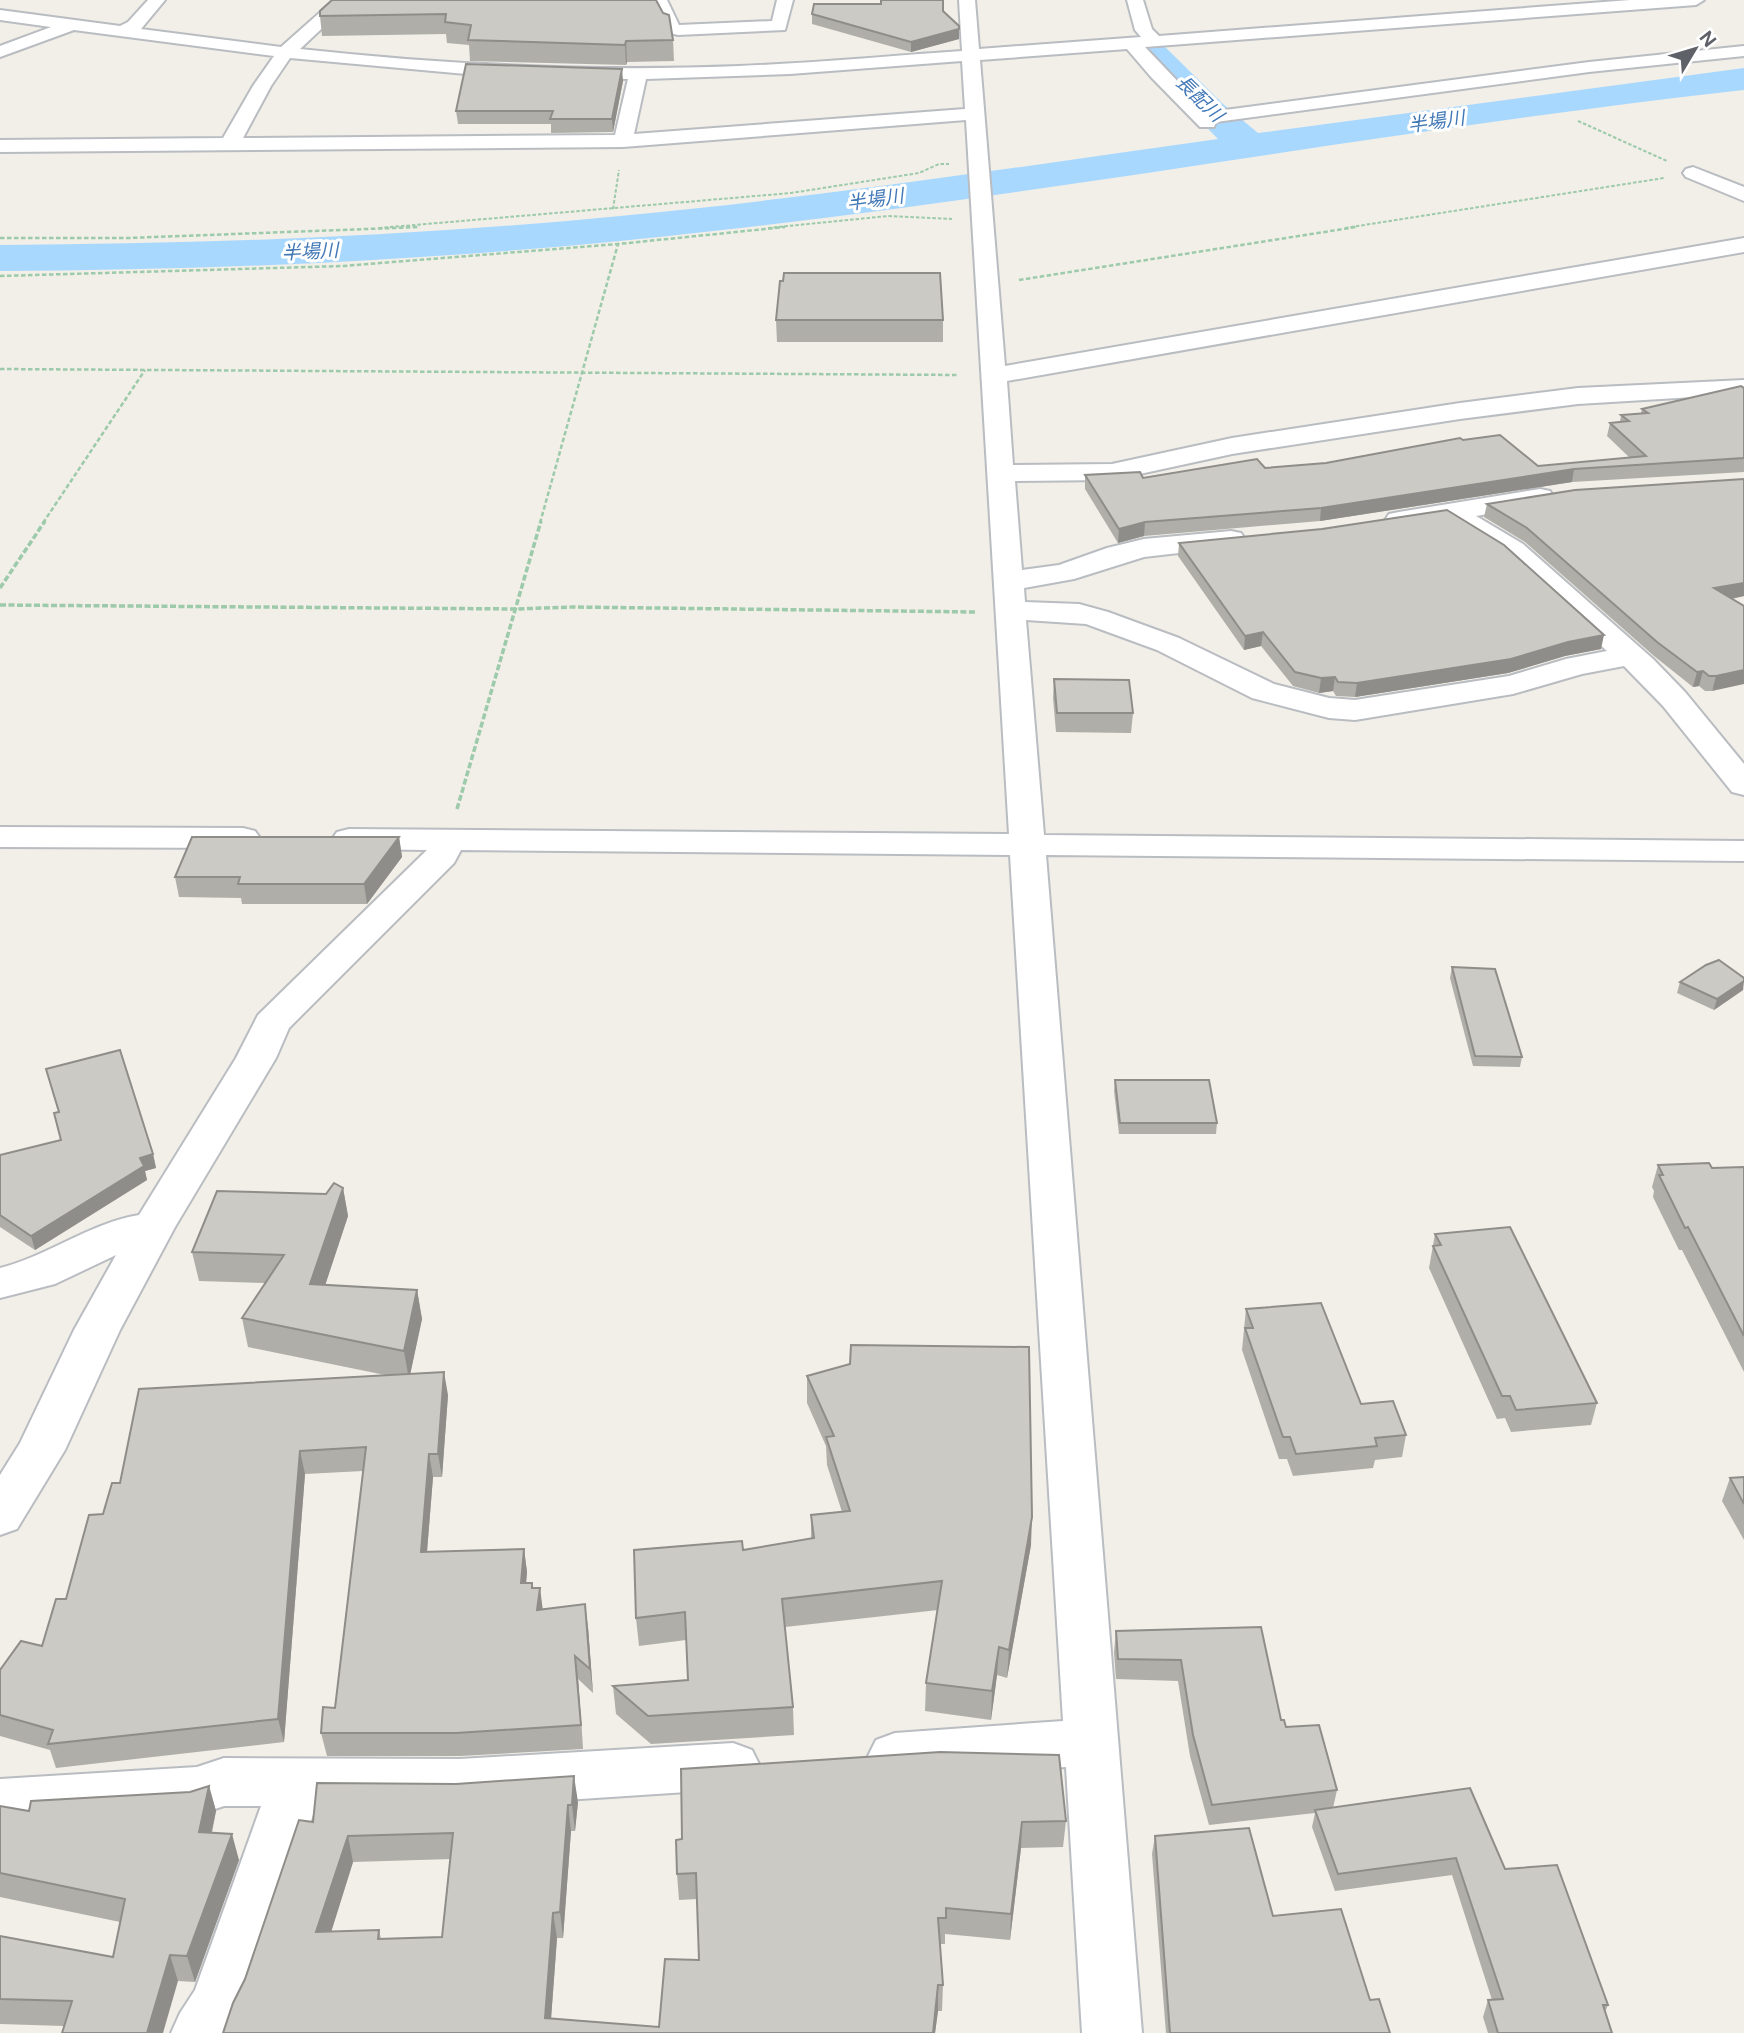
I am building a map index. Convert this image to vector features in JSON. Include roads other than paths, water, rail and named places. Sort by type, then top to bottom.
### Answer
[{"type":"street","points":[[124,31],[134,26],[157,0]]},
{"type":"street","points":[[229,145],[262,86],[286,52],[344,0]]},
{"type":"street","points":[[659,0],[672,28],[678,30],[779,26],[785,0]]},
{"type":"street","points":[[967,0],[1112,2033]]},
{"type":"street","points":[[1135,0],[1144,30],[1154,41]]},
{"type":"street","points":[[1534,0],[1551,11]]},
{"type":"street","points":[[0,15],[286,52],[437,66],[638,73],[768,71],[1696,0]]},
{"type":"street","points":[[1336,9],[1354,26]]},
{"type":"street","points":[[0,52],[74,24]]},
{"type":"street","points":[[1132,43],[1157,73],[1210,118],[1589,66],[1744,51]]},
{"type":"street","points":[[623,141],[638,73]]},
{"type":"street","points":[[0,146],[623,141],[975,114]]},
{"type":"street","points":[[1693,173],[1744,195]]},
{"type":"street","points":[[995,375],[1744,246]]},
{"type":"street","points":[[1001,473],[1112,472],[1232,446],[1446,413],[1578,396],[1744,387]]},
{"type":"street","points":[[1373,524],[1572,493]]},
{"type":"street","points":[[1452,513],[1513,550],[1630,656],[1674,699],[1744,785]]},
{"type":"street","points":[[1009,596],[1117,554],[1144,548],[1258,537]]},
{"type":"street","points":[[1009,596],[1097,618],[1168,644],[1262,691],[1329,708],[1355,710],[1513,685],[1577,666],[1630,656]]},
{"type":"street","points":[[0,837],[272,838]]},
{"type":"street","points":[[312,838],[1744,851]]},
{"type":"street","points":[[0,1516],[41,1450],[97,1330],[153,1227],[256,1058],[272,1023],[442,856],[448,839]]},
{"type":"street","points":[[0,1283],[39,1273],[130,1231],[153,1227]]},
{"type":"street","points":[[842,1759],[1092,1742]]},
{"type":"street","points":[[0,1803],[197,1791],[224,1782],[460,1783],[787,1763]]},
{"type":"street","points":[[201,2033],[220,2004],[297,1781]]},
{"type":"waterway","name":"長配川","points":[[1149,50],[1210,112],[1250,146]]},
{"type":"waterway","name":"半場川","points":[[1250,146],[1744,79]]},
{"type":"waterway","name":"半場川","points":[[0,258],[311,251],[621,229],[827,205],[1250,146]]}]
